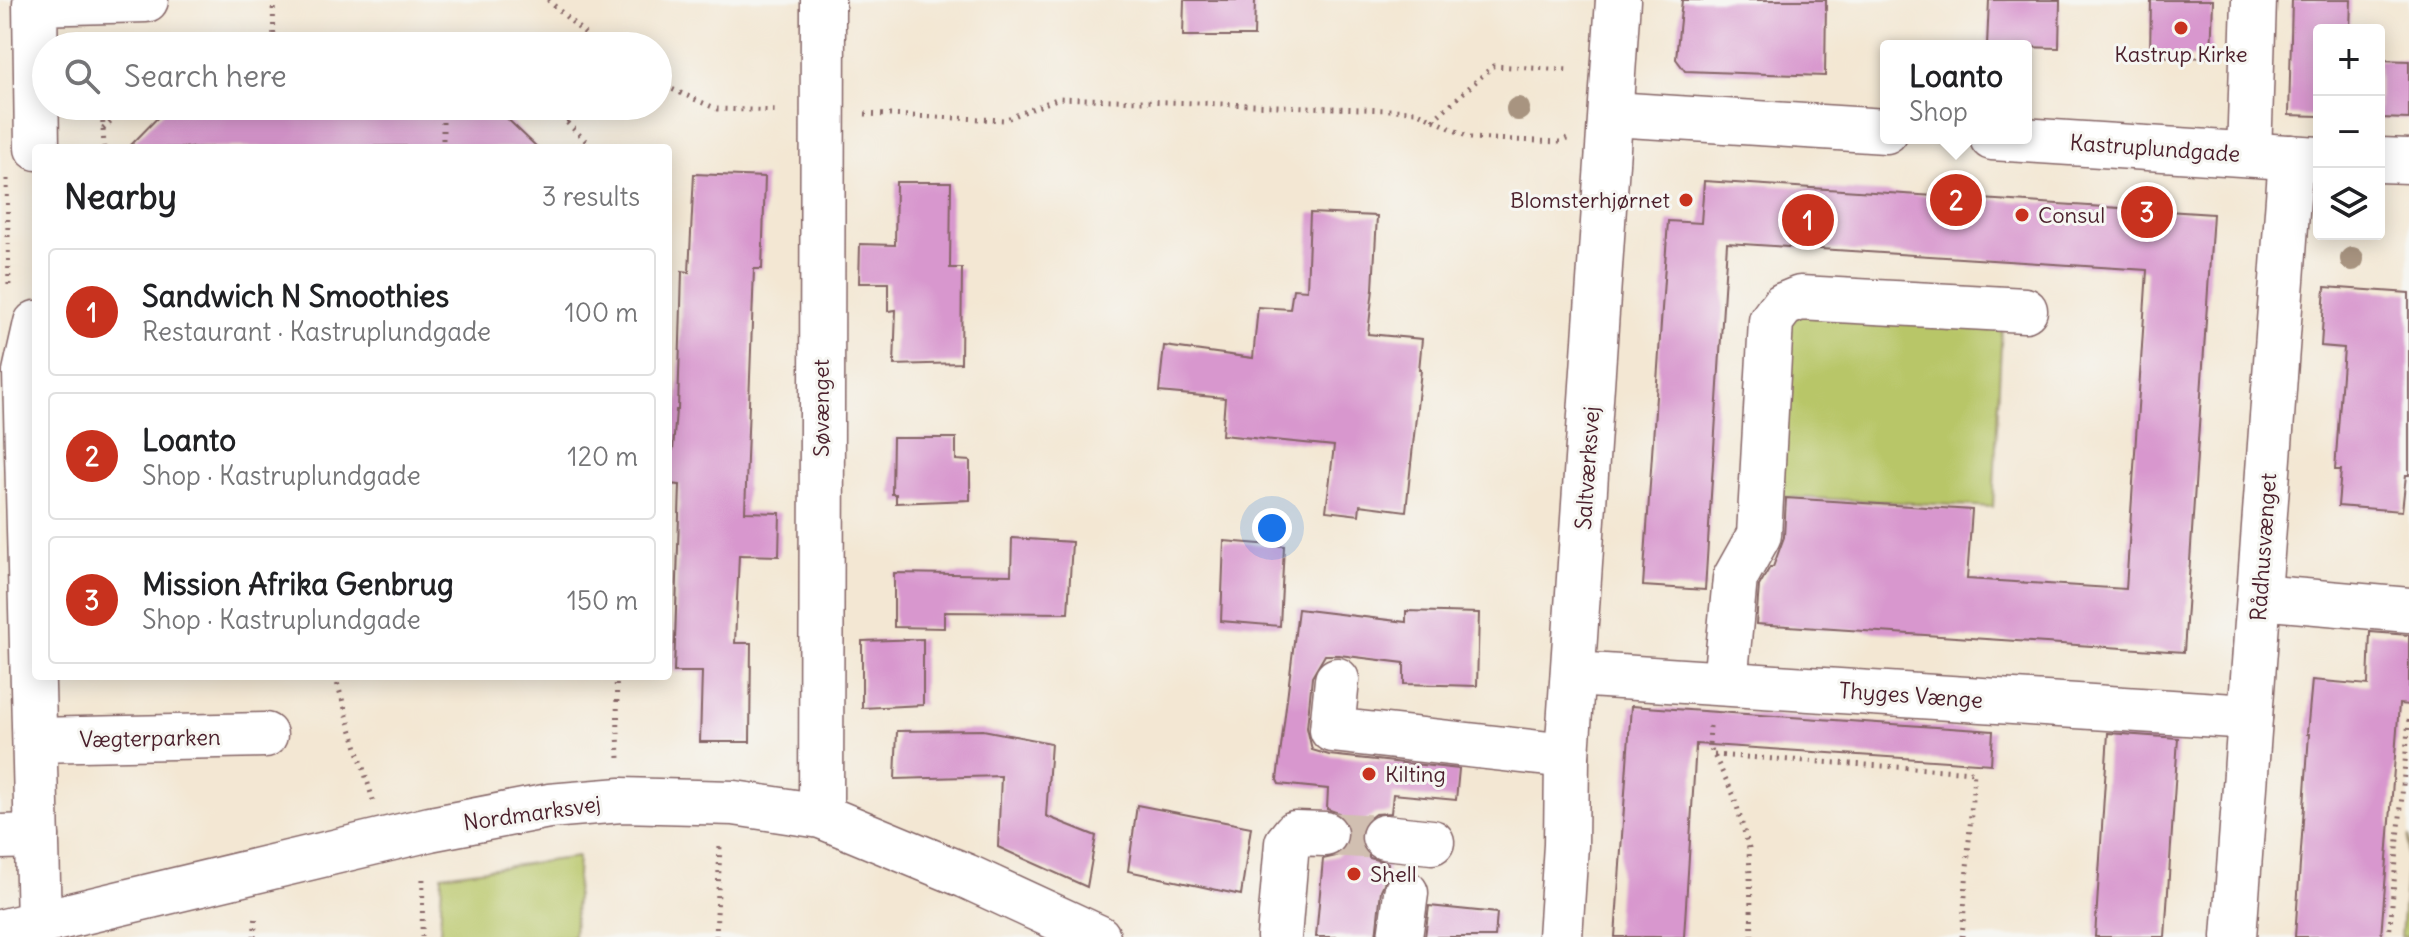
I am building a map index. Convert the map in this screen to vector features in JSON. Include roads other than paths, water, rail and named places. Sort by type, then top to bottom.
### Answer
[{"type":"street","points":[[35,32],[34,2],[146,0]]},
{"type":"street","name":"Søvænget","points":[[821,816],[823,0]]},
{"type":"street","name":"Saltværksvej","points":[[1560,937],[1566,845],[1567,756],[1618,0]]},
{"type":"street","points":[[2249,154],[2254,0]]},
{"type":"street","points":[[1612,114],[1880,131]]},
{"type":"street","points":[[36,120],[37,144]]},
{"type":"street","name":"Kastruplundgade","points":[[2032,140],[2305,158]]},
{"type":"street","name":"Rådhusvænget","points":[[2234,937],[2259,597],[2305,158]]},
{"type":"street","points":[[2385,160],[2409,161]]},
{"type":"street","points":[[1719,683],[1735,578],[1759,535],[1771,321],[1783,305],[1800,298],[2025,310]]},
{"type":"street","points":[[20,927],[18,836],[35,740],[12,372],[32,331]]},
{"type":"street","points":[[2259,597],[2409,610]]},
{"type":"street","name":"Thyges Vænge","points":[[1573,674],[2250,717]]},
{"type":"street","points":[[1337,680],[1332,730],[1567,756]]},
{"type":"street","name":"Vægterparken","points":[[35,740],[265,735]]},
{"type":"street","name":"Nordmarksvej","points":[[20,927],[405,835],[549,806],[621,800],[722,802],[821,816],[966,876],[1098,937]]},
{"type":"street","points":[[1279,937],[1287,843],[1295,833],[1325,834]]},
{"type":"street","points":[[1384,837],[1432,842]]},
{"type":"street","points":[[1400,937],[1406,893]]},
{"type":"tunnel","points":[[1325,834],[1384,837]]},
{"type":"place","name":"Kastrup Kirke","points":[[2181,28]]},
{"type":"place","name":"Blomsterhjørnet","points":[[1686,200]]},
{"type":"place","name":"Loanto","points":[[1956,200]]},
{"type":"place","name":"Mission Afrika Genbrug","points":[[2147,212]]},
{"type":"place","name":"Consul","points":[[2022,215]]},
{"type":"place","name":"Sandwich N Smoothies","points":[[1808,220]]},
{"type":"place","name":"Kilting","points":[[1369,774]]},
{"type":"place","name":"Shell","points":[[1354,874]]}]
